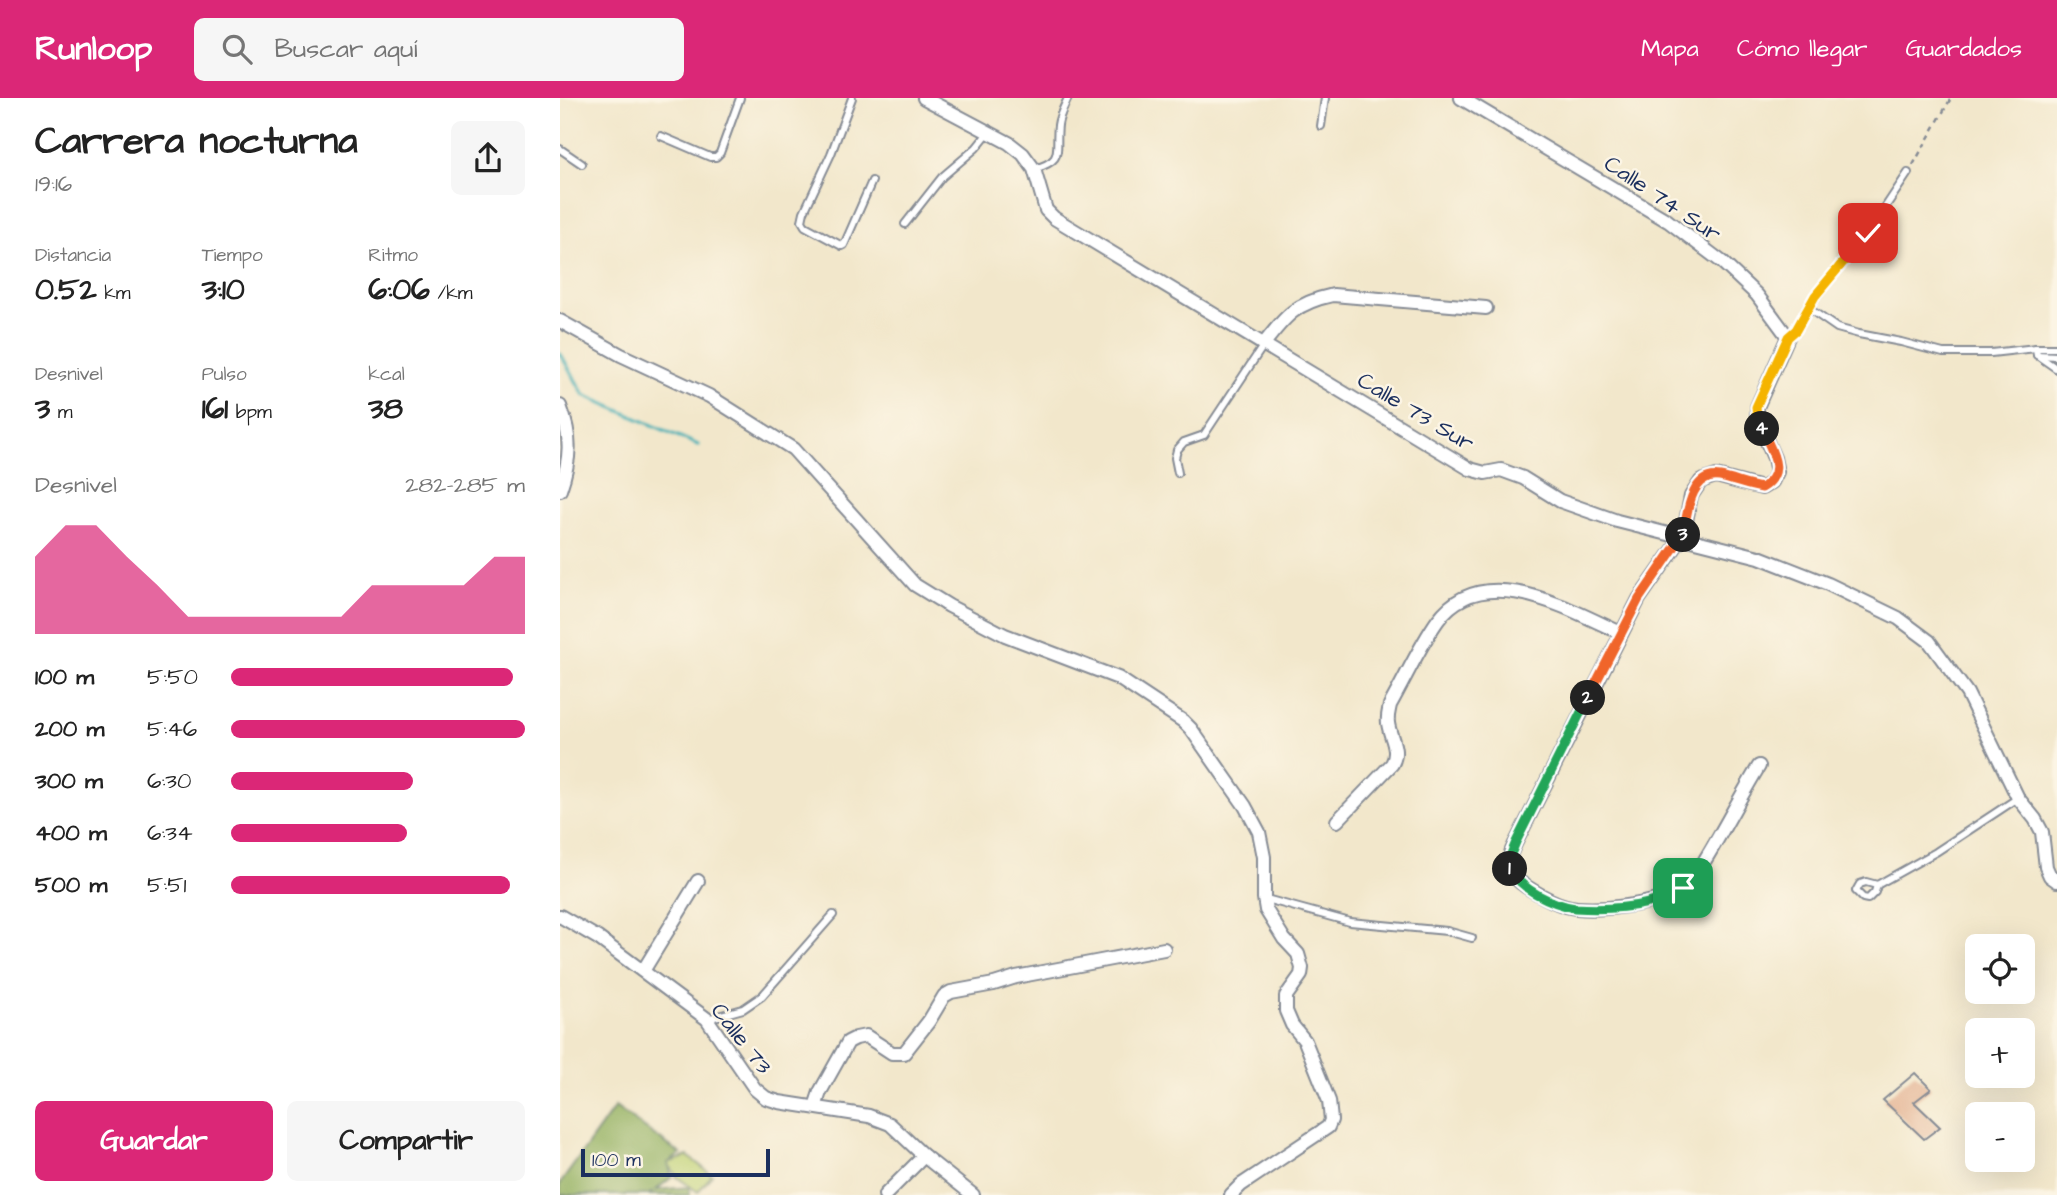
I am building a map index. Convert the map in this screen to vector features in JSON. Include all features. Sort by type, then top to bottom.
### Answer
[{"type":"street","name":"Calle 73 Sur","points":[[924,98],[1009,143],[1023,154],[1034,169],[1046,210],[1054,218],[1470,469],[1485,473],[1501,470],[1523,478],[1560,501],[1617,521],[1759,556],[1828,584],[1898,618],[1928,641],[1967,693],[2018,797],[2042,832],[2046,867],[2050,876],[2057,881]]},
{"type":"street","name":"Calle 74 Sur","points":[[1461,98],[1668,220],[1722,262],[1757,295],[1788,337]]},
{"type":"street","points":[[1264,345],[1298,306],[1333,295],[1486,307]]},
{"type":"street","points":[[560,321],[621,355],[709,396],[793,449],[915,585],[1006,635],[1118,678],[1191,729],[1245,806],[1259,832],[1265,857],[1266,910],[1284,939],[1298,954],[1302,968],[1301,975],[1286,996],[1286,1011],[1292,1025],[1305,1041],[1329,1101],[1331,1120],[1328,1127],[1241,1185],[1231,1195]]},
{"type":"street","points":[[1759,766],[1692,879],[1671,895],[1637,904],[1575,908],[1540,894],[1517,879],[1509,865],[1516,842],[1621,633],[1639,599],[1683,536],[1691,496],[1701,481],[1716,476],[1762,488],[1772,482],[1777,472],[1774,458],[1757,419],[1756,407],[1788,337]]},
{"type":"street","points":[[560,406],[568,427],[569,445],[560,490]]},
{"type":"street","points":[[1337,821],[1392,765],[1395,750],[1387,716],[1390,705],[1437,621],[1459,601],[1479,593],[1520,592],[1547,599],[1621,633]]},
{"type":"street","points":[[643,971],[698,881]]},
{"type":"street","name":"Calle 73","points":[[560,916],[598,938],[707,1019],[755,1090],[766,1098],[869,1116],[890,1124],[973,1195]]},
{"type":"street","points":[[815,1107],[820,1091],[848,1042],[866,1037],[892,1052],[904,1053],[944,996],[951,992],[993,984],[1016,976],[1164,948]]},
{"type":"street","points":[[885,1195],[925,1156]]},
{"type":"lane","points":[[661,136],[716,158],[740,98]]},
{"type":"lane","points":[[852,98],[831,154],[804,212],[804,226],[844,245],[872,181]]},
{"type":"lane","points":[[1034,169],[1049,165],[1054,160],[1058,119],[1068,98]]},
{"type":"lane","points":[[1321,126],[1325,98]]},
{"type":"lane","points":[[905,224],[942,177],[976,148],[988,132]]},
{"type":"lane","points":[[560,149],[582,164]]},
{"type":"lane","points":[[1788,337],[1801,324],[1815,296],[1868,233],[1908,173]]},
{"type":"lane","points":[[1808,309],[1837,328],[1943,353],[1991,354],[2057,348]]},
{"type":"lane","points":[[1178,473],[1175,458],[1177,450],[1184,442],[1204,435],[1264,345]]},
{"type":"lane","points":[[2037,351],[2057,356]]},
{"type":"lane","points":[[2037,351],[2057,369]]},
{"type":"lane","points":[[1877,885],[1936,852],[2018,797]]},
{"type":"lane","points":[[1264,898],[1350,922],[1447,931],[1472,937]]},
{"type":"lane","points":[[707,1019],[743,1009],[762,996],[833,915]]},
{"type":"path","points":[[1908,173],[1951,98]]},
{"type":"green space","points":[[615,1107],[681,1154],[668,1163],[672,1177],[656,1190],[689,1187],[690,1195],[560,1195],[560,1184]]},
{"type":"green space","points":[[688,1156],[712,1175],[698,1192],[677,1177],[668,1163]]},
{"type":"building","points":[[1915,1073],[1931,1089],[1914,1102],[1940,1127],[1924,1139],[1883,1100]]},
{"type":"waterway","points":[[560,353],[584,395],[698,445]]},
{"type":"route","points":[[1683,888],[1650,902],[1575,908],[1565,906],[1525,886],[1512,872],[1509,859],[1639,599],[1683,536],[1691,496],[1701,481],[1716,476],[1762,488],[1772,482],[1777,472],[1774,458],[1757,419],[1759,397],[1788,337],[1801,324],[1815,296],[1868,233]]}]
